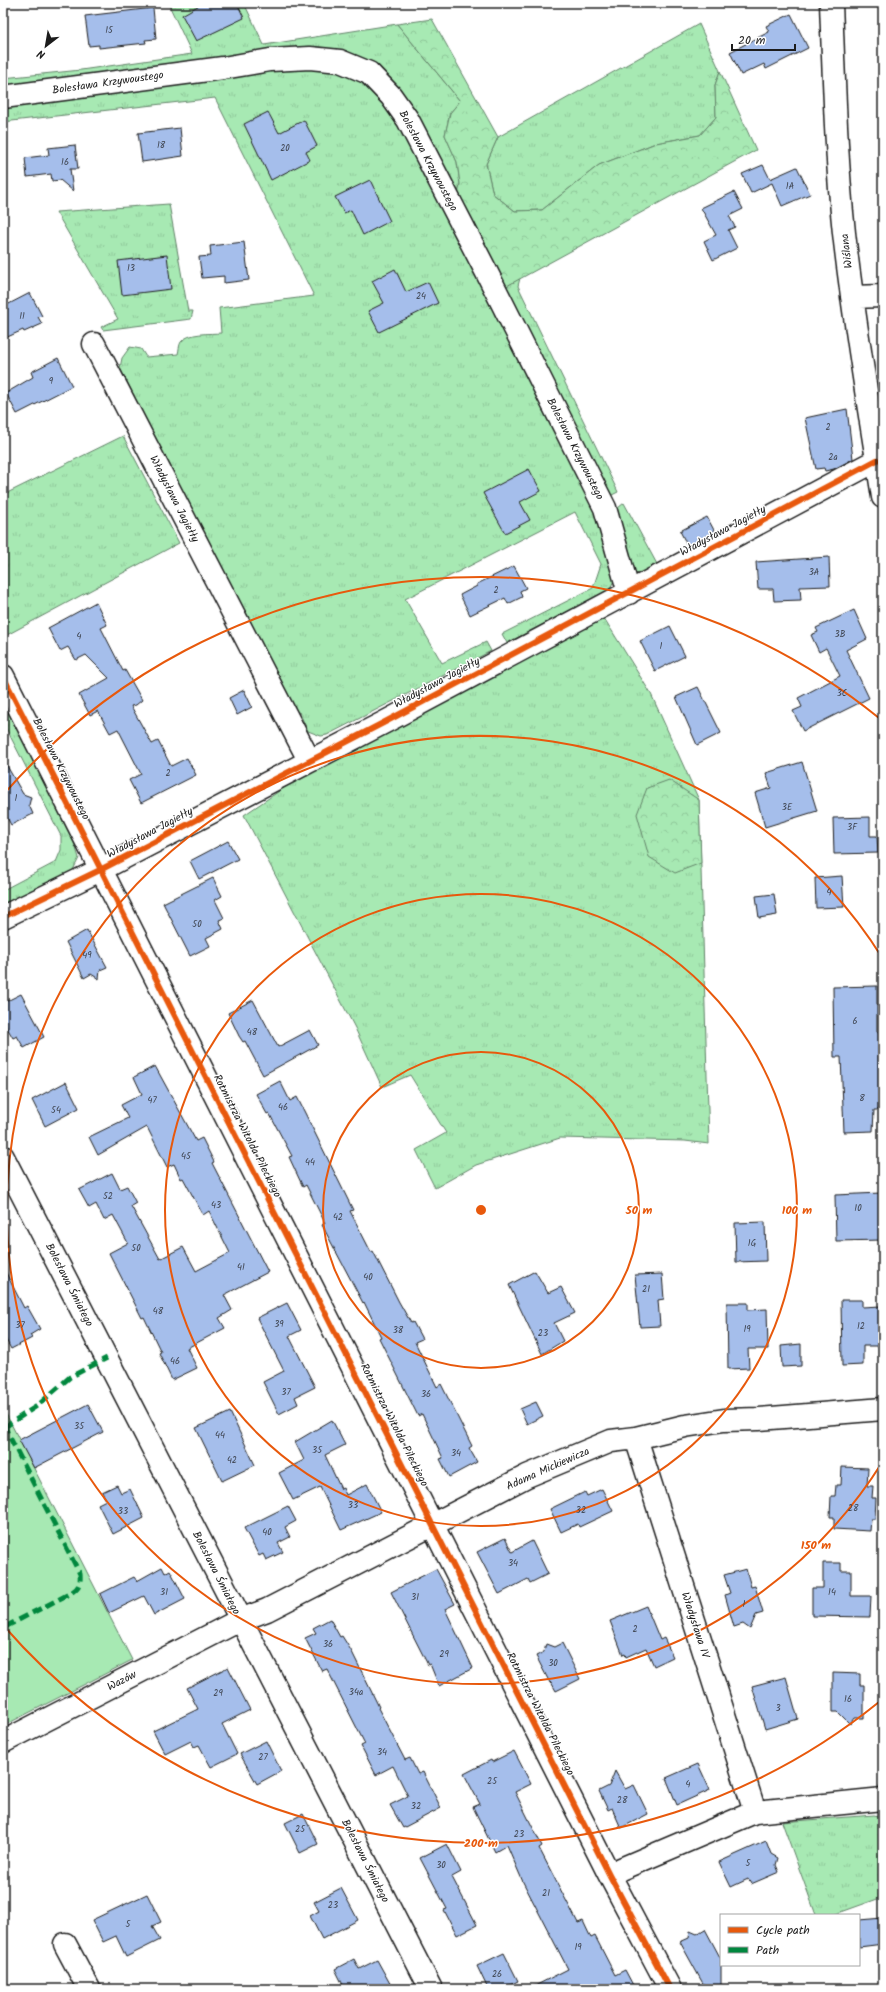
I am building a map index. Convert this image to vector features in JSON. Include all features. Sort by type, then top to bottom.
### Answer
[{"type":"street","name":"Wiślana","points":[[831,3],[840,181],[852,297],[859,350],[883,497]]},
{"type":"street","name":"Bolesława Krzywoustego","points":[[3,97],[223,68],[270,60],[310,58],[340,61],[369,73],[391,96],[408,120],[560,417],[605,508],[629,592]]},
{"type":"street","points":[[852,297],[883,296]]},
{"type":"street","name":"Władysława Jagiełły","points":[[94,344],[309,760]]},
{"type":"street","name":"Władysława Jagiełły","points":[[3,917],[100,870],[877,460]]},
{"type":"street","name":"Bolesława Krzywoustego","points":[[3,676],[100,870]]},
{"type":"street","name":"Rotmistrza Witolda Pileckiego","points":[[100,870],[434,1524],[610,1874],[670,1989]]},
{"type":"street","name":"Bolesława Śmiałego","points":[[3,1157],[431,1989]]},
{"type":"street","name":"Adama Mickiewicza","points":[[240,1620],[267,1610],[527,1476],[611,1441],[636,1438],[663,1430],[724,1420],[759,1419],[883,1409]]},
{"type":"street","name":"Władysława IV","points":[[636,1438],[755,1812]]},
{"type":"street","name":"Wazów","points":[[3,1742],[240,1620]]},
{"type":"street","points":[[610,1874],[755,1812],[883,1800]]},
{"type":"street","points":[[65,1944],[88,1989]]},
{"type":"green space","points":[[168,3],[244,3],[264,45],[397,24],[460,101],[450,113],[445,135],[457,162],[460,184],[457,201],[358,59],[3,88],[3,78],[81,70],[192,54]]},
{"type":"green space","points":[[432,19],[498,137],[486,164],[493,194],[515,211],[542,210],[599,165],[656,143],[700,135],[716,117],[715,85],[720,71],[756,150],[503,288],[457,201],[460,184],[457,162],[445,135],[450,113],[460,101],[397,24]]},
{"type":"green space","points":[[699,24],[720,71],[715,85],[716,117],[700,135],[656,143],[599,165],[542,210],[515,211],[493,194],[486,164],[498,137]]},
{"type":"green space","points":[[324,65],[364,79],[401,121],[593,499],[615,579],[609,590],[507,643],[502,634],[593,588],[601,564],[575,512],[405,599],[442,663],[486,642],[491,651],[327,735],[321,736],[308,731],[299,712],[294,715],[120,368],[122,358],[130,347],[141,349],[146,357],[178,354],[179,346],[184,339],[200,334],[221,333],[219,308],[314,296],[215,98],[3,122],[3,104],[201,77]]},
{"type":"green space","points":[[169,204],[188,311],[193,311],[191,319],[103,330],[101,327],[118,319],[56,212]]},
{"type":"green space","points":[[520,278],[518,286],[618,492],[610,496],[503,288]]},
{"type":"green space","points":[[123,436],[179,543],[5,636],[3,632],[3,495]]},
{"type":"green space","points":[[624,503],[658,566],[643,574],[635,574],[614,519],[618,508]]},
{"type":"green space","points":[[604,618],[651,694],[699,800],[709,1144],[685,1141],[560,1138],[476,1165],[435,1188],[416,1150],[446,1133],[410,1075],[382,1087],[355,1028],[244,815],[291,783]]},
{"type":"green space","points":[[3,700],[75,845],[79,858],[72,872],[3,906],[3,890],[56,862],[61,850],[61,836],[3,722]]},
{"type":"green space","points":[[669,780],[699,800],[701,863],[675,873],[649,857],[637,814],[647,788]]},
{"type":"green space","points":[[3,1408],[132,1660],[3,1726]]},
{"type":"green space","points":[[874,1815],[879,1816],[883,1820],[883,1897],[836,1914],[816,1914],[782,1822]]},
{"type":"building","points":[[203,3],[237,3],[244,18],[196,41],[182,15]]},
{"type":"building","points":[[153,8],[156,39],[145,40],[146,43],[99,48],[99,45],[89,46],[85,16]]},
{"type":"building","points":[[791,14],[808,48],[766,69],[764,64],[741,75],[730,52],[769,32],[766,26]]},
{"type":"building","points":[[268,112],[279,133],[304,120],[317,146],[306,152],[310,160],[271,180],[244,124]]},
{"type":"building","points":[[180,128],[183,156],[142,162],[138,133]]},
{"type":"building","points":[[75,145],[78,169],[70,169],[73,191],[60,180],[52,181],[51,174],[27,177],[25,158],[49,155],[48,148]]},
{"type":"building","points":[[763,165],[770,179],[797,167],[810,194],[782,206],[772,183],[751,193],[742,174]]},
{"type":"building","points":[[370,180],[390,221],[363,235],[351,210],[344,213],[335,197]]},
{"type":"building","points":[[734,192],[743,209],[729,216],[735,227],[728,230],[737,248],[713,260],[704,241],[716,235],[701,208]]},
{"type":"building","points":[[244,242],[249,280],[224,283],[224,276],[202,278],[199,257],[211,256],[210,246]]},
{"type":"building","points":[[167,255],[171,289],[122,295],[118,261]]},
{"type":"building","points":[[395,269],[406,292],[428,282],[438,303],[379,332],[368,311],[384,303],[372,281]]},
{"type":"building","points":[[30,293],[42,316],[38,317],[42,324],[24,332],[23,330],[3,339],[3,307]]},
{"type":"building","points":[[58,358],[72,386],[17,414],[6,393],[33,377],[31,372]]},
{"type":"building","points":[[847,409],[853,459],[834,469],[825,471],[824,468],[816,469],[805,418]]},
{"type":"building","points":[[529,469],[541,491],[520,502],[530,520],[505,533],[483,493]]},
{"type":"building","points":[[707,517],[715,532],[688,547],[680,531]]},
{"type":"building","points":[[829,557],[830,586],[800,587],[801,600],[774,601],[773,589],[758,589],[756,562]]},
{"type":"building","points":[[514,566],[526,588],[520,591],[522,597],[508,604],[505,598],[470,615],[460,595],[477,586],[477,584]]},
{"type":"building","points":[[96,602],[107,625],[101,628],[123,671],[125,670],[142,700],[136,705],[131,706],[152,744],[158,741],[171,766],[187,758],[196,775],[141,803],[129,780],[141,774],[118,729],[110,733],[98,711],[90,715],[79,695],[109,678],[86,655],[76,660],[68,647],[60,651],[48,628]]},
{"type":"building","points":[[854,610],[867,639],[846,650],[869,698],[803,731],[793,711],[802,707],[798,698],[840,676],[826,648],[819,652],[811,635],[818,632],[816,628]]},
{"type":"building","points":[[670,626],[685,656],[655,671],[640,641]]},
{"type":"building","points":[[698,687],[721,733],[697,745],[676,697]]},
{"type":"building","points":[[244,690],[252,707],[237,715],[229,698]]},
{"type":"building","points":[[3,759],[23,794],[31,797],[29,805],[33,814],[11,825],[3,810]]},
{"type":"building","points":[[802,762],[817,811],[765,827],[755,793],[771,788],[766,773]]},
{"type":"building","points":[[870,817],[870,836],[877,836],[878,853],[834,854],[833,818]]},
{"type":"building","points":[[228,841],[238,859],[199,879],[190,861]]},
{"type":"building","points":[[842,876],[844,907],[816,908],[815,878]]},
{"type":"building","points":[[213,878],[222,896],[215,900],[224,918],[219,920],[223,929],[206,938],[210,946],[190,956],[163,903]]},
{"type":"building","points":[[774,894],[777,915],[759,918],[756,896]]},
{"type":"building","points":[[87,930],[107,967],[100,970],[99,979],[91,974],[84,978],[66,942]]},
{"type":"building","points":[[877,986],[877,1032],[881,1032],[881,1056],[879,1056],[882,1110],[874,1110],[873,1131],[844,1132],[841,1057],[834,1057],[833,987]]},
{"type":"building","points":[[21,994],[44,1037],[24,1048],[17,1036],[13,1038],[3,1021],[3,1003]]},
{"type":"building","points":[[253,1000],[278,1047],[310,1030],[318,1045],[263,1075],[245,1041],[243,1042],[239,1036],[228,1013]]},
{"type":"building","points":[[155,1066],[196,1141],[202,1138],[214,1162],[212,1163],[268,1272],[224,1295],[232,1310],[219,1318],[225,1328],[187,1348],[197,1368],[172,1380],[159,1353],[161,1352],[144,1317],[142,1318],[109,1253],[128,1243],[113,1215],[104,1220],[96,1204],[89,1208],[79,1190],[112,1173],[120,1189],[127,1186],[136,1203],[131,1206],[160,1259],[183,1247],[196,1271],[230,1253],[209,1211],[203,1215],[183,1178],[181,1179],[174,1164],[167,1167],[147,1127],[98,1155],[89,1137],[128,1118],[121,1105],[142,1094],[134,1077]]},
{"type":"building","points":[[280,1081],[290,1101],[297,1097],[353,1210],[350,1211],[371,1252],[373,1251],[399,1302],[411,1323],[413,1322],[422,1339],[415,1342],[437,1387],[441,1384],[472,1446],[469,1448],[477,1462],[449,1477],[440,1459],[443,1458],[422,1414],[418,1416],[379,1338],[381,1337],[364,1302],[363,1303],[322,1225],[325,1223],[306,1185],[303,1187],[289,1157],[292,1156],[269,1113],[267,1114],[256,1094]]},
{"type":"building","points":[[66,1082],[79,1108],[45,1126],[32,1100]]},
{"type":"building","points":[[881,1193],[882,1240],[836,1241],[835,1195]]},
{"type":"building","points":[[765,1222],[766,1261],[736,1262],[735,1223]]},
{"type":"building","points":[[3,1267],[24,1308],[27,1306],[40,1329],[30,1335],[32,1338],[11,1349],[3,1334]]},
{"type":"building","points":[[535,1271],[548,1293],[561,1287],[575,1313],[554,1323],[563,1341],[542,1354],[509,1285]]},
{"type":"building","points":[[662,1274],[664,1299],[658,1300],[660,1326],[640,1327],[635,1275]]},
{"type":"building","points":[[841,1300],[862,1300],[862,1307],[881,1306],[882,1346],[863,1346],[863,1365],[842,1366]]},
{"type":"building","points":[[287,1303],[301,1330],[289,1336],[315,1387],[295,1397],[298,1404],[279,1414],[263,1382],[284,1371],[257,1318]]},
{"type":"building","points":[[727,1303],[748,1303],[748,1310],[767,1309],[768,1349],[748,1349],[749,1368],[728,1369]]},
{"type":"building","points":[[801,1344],[801,1366],[782,1367],[781,1346]]},
{"type":"building","points":[[536,1402],[543,1416],[527,1424],[520,1409]]},
{"type":"building","points":[[88,1404],[103,1432],[34,1468],[19,1440]]},
{"type":"building","points":[[230,1412],[255,1465],[222,1481],[196,1428]]},
{"type":"building","points":[[332,1420],[345,1445],[325,1455],[341,1489],[343,1488],[346,1495],[367,1484],[381,1512],[341,1530],[320,1487],[293,1500],[279,1473],[304,1460],[295,1442]]},
{"type":"building","points":[[842,1467],[868,1468],[867,1486],[873,1486],[872,1498],[876,1498],[875,1519],[871,1519],[870,1531],[834,1529],[834,1517],[830,1517],[831,1496],[835,1496],[836,1485],[841,1485]]},
{"type":"building","points":[[117,1485],[121,1493],[130,1489],[144,1518],[113,1534],[98,1504],[106,1500],[102,1492]]},
{"type":"building","points":[[602,1489],[613,1511],[579,1527],[578,1524],[561,1532],[550,1509],[585,1492],[587,1496]]},
{"type":"building","points":[[288,1506],[296,1521],[285,1527],[290,1537],[278,1543],[283,1552],[266,1560],[263,1554],[259,1556],[244,1528]]},
{"type":"building","points":[[505,1538],[512,1552],[532,1541],[548,1574],[530,1583],[528,1579],[499,1594],[477,1552]]},
{"type":"building","points":[[823,1563],[841,1563],[841,1571],[851,1571],[851,1596],[871,1596],[870,1617],[812,1616],[812,1588],[823,1588]]},
{"type":"building","points":[[162,1567],[165,1573],[170,1570],[185,1599],[154,1615],[144,1596],[109,1613],[100,1594],[134,1577],[137,1581]]},
{"type":"building","points":[[436,1569],[455,1604],[445,1609],[473,1668],[439,1686],[430,1664],[428,1665],[391,1592]]},
{"type":"building","points":[[746,1569],[751,1587],[755,1586],[763,1613],[756,1615],[750,1629],[743,1624],[734,1627],[725,1595],[730,1593],[724,1575]]},
{"type":"building","points":[[646,1606],[660,1640],[664,1638],[673,1657],[654,1666],[646,1648],[626,1657],[625,1654],[623,1655],[610,1621]]},
{"type":"building","points":[[330,1619],[340,1637],[342,1636],[352,1652],[379,1707],[378,1708],[405,1760],[410,1758],[418,1774],[423,1772],[441,1808],[403,1828],[390,1805],[408,1796],[393,1766],[376,1775],[361,1746],[365,1744],[327,1669],[322,1671],[305,1638],[316,1633],[313,1628]]},
{"type":"building","points":[[562,1643],[580,1679],[556,1691],[551,1682],[550,1683],[536,1656],[544,1652],[546,1644],[554,1647]]},
{"type":"building","points":[[228,1667],[250,1710],[222,1724],[237,1754],[211,1767],[199,1745],[194,1747],[191,1741],[165,1754],[153,1731],[198,1709],[187,1688]]},
{"type":"building","points":[[833,1673],[860,1674],[860,1685],[864,1685],[864,1718],[854,1718],[850,1724],[838,1712],[833,1712]]},
{"type":"building","points":[[786,1677],[798,1719],[765,1729],[752,1686]]},
{"type":"building","points":[[266,1741],[281,1771],[257,1784],[240,1754]]},
{"type":"building","points":[[514,1751],[531,1784],[515,1792],[542,1846],[539,1848],[578,1923],[583,1921],[591,1938],[595,1936],[615,1975],[625,1970],[635,1989],[529,1989],[568,1969],[523,1882],[507,1845],[495,1852],[473,1807],[480,1804],[464,1774],[491,1760],[492,1762]]},
{"type":"building","points":[[698,1764],[710,1790],[677,1805],[666,1778]]},
{"type":"building","points":[[615,1771],[625,1789],[634,1785],[648,1814],[621,1828],[612,1808],[608,1810],[599,1791],[609,1786]]},
{"type":"building","points":[[303,1814],[318,1844],[300,1853],[285,1823]]},
{"type":"building","points":[[766,1841],[771,1854],[778,1858],[776,1865],[779,1872],[751,1884],[748,1879],[731,1887],[719,1862]]},
{"type":"building","points":[[447,1844],[461,1872],[452,1877],[477,1925],[457,1935],[444,1910],[447,1909],[420,1858]]},
{"type":"building","points":[[341,1888],[358,1920],[322,1939],[310,1916],[319,1911],[314,1902]]},
{"type":"building","points":[[147,1894],[161,1922],[152,1926],[160,1940],[126,1957],[116,1936],[103,1942],[92,1920]]},
{"type":"building","points":[[883,1918],[883,1944],[860,1947],[860,1920]]},
{"type":"building","points":[[705,1929],[720,1957],[721,1989],[706,1989],[680,1942],[689,1938],[690,1931],[697,1934]]},
{"type":"building","points":[[504,1953],[518,1981],[502,1989],[488,1989],[477,1966]]},
{"type":"building","points":[[354,1959],[359,1969],[377,1960],[393,1989],[345,1989],[335,1969]]},
{"type":"marked path","points":[[3,1428],[37,1406],[70,1377],[107,1358]]},
{"type":"marked path","points":[[3,1424],[80,1574],[79,1584],[72,1592],[3,1628]]},
{"type":"cycle path","points":[[3,917],[100,870],[387,721],[877,460]]},
{"type":"cycle path","points":[[3,676],[609,1874],[670,1989]]}]
